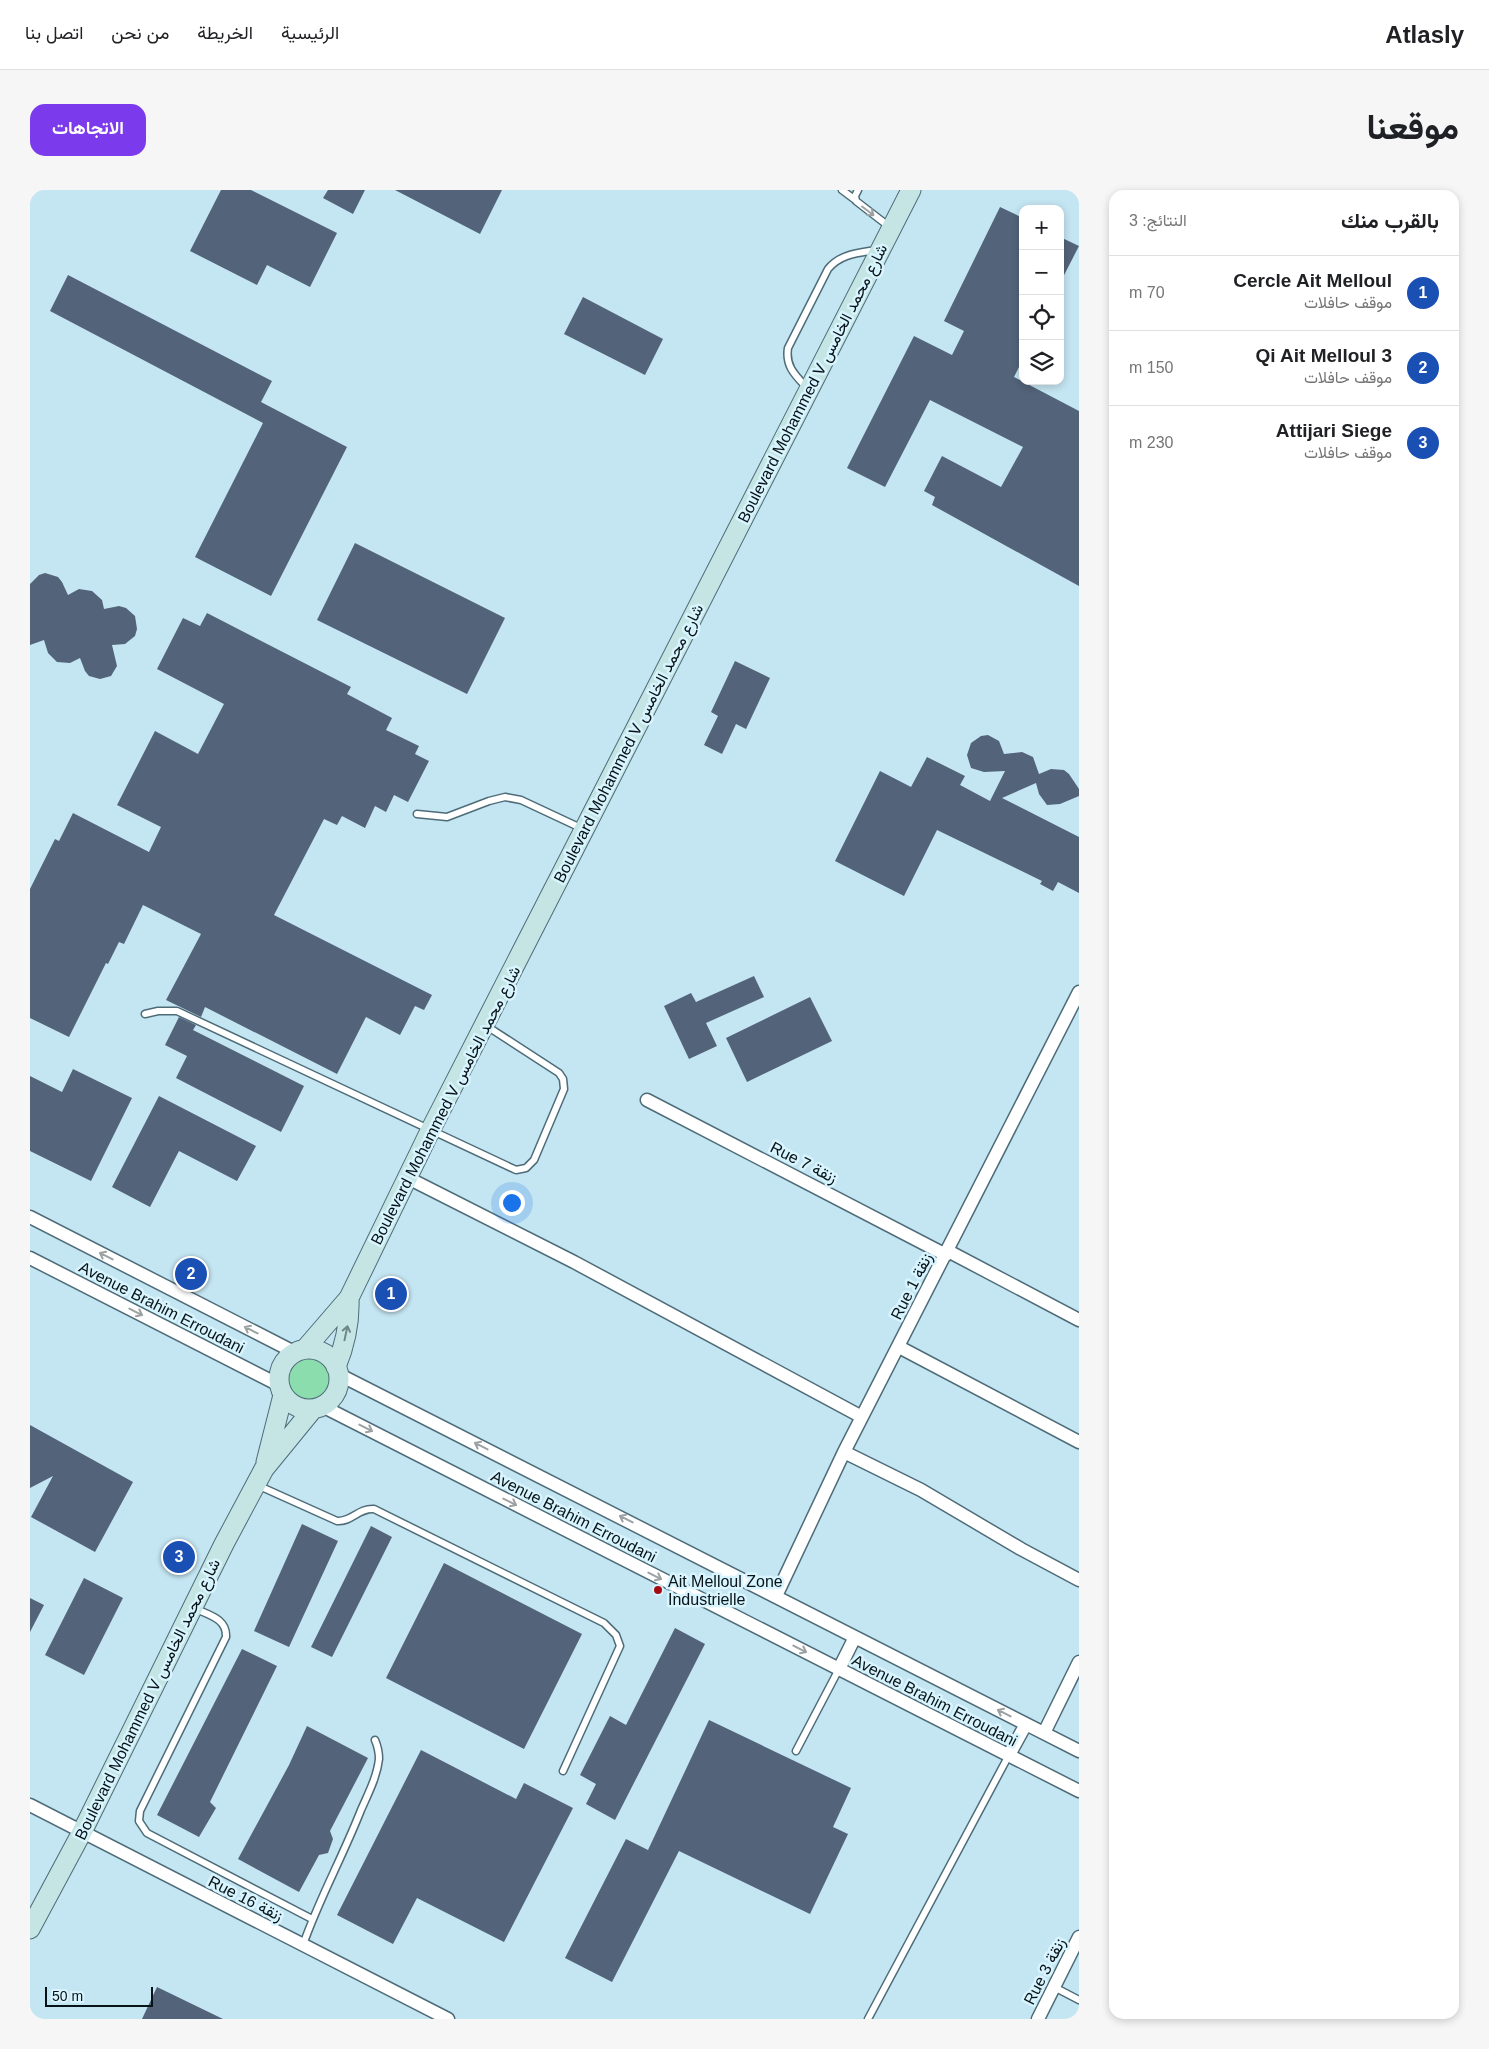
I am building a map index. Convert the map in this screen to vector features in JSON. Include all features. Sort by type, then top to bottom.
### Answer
[{"type":"main road","name":"Boulevard Mohammed V شارع محمد الخامس","points":[[300,1350],[349,1298],[431,1129],[911,190]]},
{"type":"main road","name":"Boulevard Mohammed V شارع محمد الخامس","points":[[337,1370],[350,1315],[349,1298]]},
{"type":"main road","points":[[315,1349],[324,1353],[331,1359],[337,1370],[338,1384],[335,1393],[318,1407],[296,1406],[281,1390],[278,1376],[281,1366],[286,1358],[300,1350],[315,1349]]},
{"type":"main road","name":"Boulevard Mohammed V شارع محمد الخامس","points":[[260,1477],[281,1390]]},
{"type":"main road","name":"Boulevard Mohammed V شارع محمد الخامس","points":[[30,1929],[82,1832],[193,1607],[260,1477],[318,1407]]},
{"type":"street","name":"Rue 1 زنقة","points":[[776,1596],[844,1452],[1079,992]]},
{"type":"street","name":"Rue 7 زنقة","points":[[647,1100],[1079,1320]]},
{"type":"street","points":[[408,1178],[574,1262],[862,1417]]},
{"type":"street","name":"Avenue Brahim Erroudani","points":[[30,1217],[300,1350]]},
{"type":"street","name":"Avenue Brahim Erroudani","points":[[30,1258],[281,1390]]},
{"type":"street","points":[[899,1347],[1079,1442]]},
{"type":"street","name":"Avenue Brahim Erroudani","points":[[337,1370],[1079,1751]]},
{"type":"street","name":"Avenue Brahim Erroudani","points":[[318,1407],[1079,1791]]},
{"type":"street","points":[[844,1452],[921,1490],[1021,1549],[1079,1580]]},
{"type":"street","points":[[838,1669],[855,1637]]},
{"type":"street","points":[[1044,1733],[1079,1662]]},
{"type":"street","points":[[1008,1755],[1026,1724]]},
{"type":"street","name":"Rue 16 زنقة","points":[[30,1805],[448,2019]]},
{"type":"street","name":"Rue 3 زنقة","points":[[1038,2019],[1079,1937]]},
{"type":"lane","points":[[842,190],[891,228]]},
{"type":"lane","points":[[854,199],[858,190]]},
{"type":"lane","points":[[809,389],[790,368],[787,355],[788,348],[828,269],[838,259],[845,256],[880,250]]},
{"type":"lane","points":[[417,814],[447,817],[505,797],[521,800],[584,829]]},
{"type":"lane","points":[[144,1014],[158,1011],[177,1011],[516,1170],[526,1168],[534,1160],[564,1089],[563,1079],[559,1073],[485,1024]]},
{"type":"lane","points":[[260,1477],[337,1521],[349,1520],[366,1508],[374,1509],[604,1623],[616,1634],[620,1646],[563,1772]]},
{"type":"lane","points":[[193,1607],[220,1620],[224,1625],[226,1637],[140,1811],[139,1821],[147,1832],[312,1919]]},
{"type":"lane","points":[[796,1751],[838,1669]]},
{"type":"lane","points":[[303,1945],[312,1919],[341,1859],[373,1783],[379,1761],[379,1750],[375,1740]]},
{"type":"lane","points":[[868,2019],[1008,1755]]},
{"type":"lane","points":[[1054,1987],[1079,2000]]},
{"type":"shaded area","points":[[30,190],[1079,190],[1079,2019],[30,2019]]},
{"type":"green space","points":[[306,1359],[314,1359],[325,1365],[331,1380],[325,1395],[314,1401],[306,1401],[295,1395],[289,1384],[289,1376],[295,1365]]},
{"type":"building","points":[[221,190],[251,190],[337,233],[310,287],[267,265],[257,285],[190,251]]},
{"type":"building","points":[[328,190],[365,190],[353,214],[323,198]]},
{"type":"building","points":[[395,190],[502,190],[480,234]]},
{"type":"building","points":[[1000,207],[1019,216],[1019,367],[1014,377],[1019,380],[1019,385],[1029,385],[1079,411],[1079,586],[932,505],[935,497],[924,491],[942,456],[1001,487],[1023,447],[930,400],[885,487],[847,468],[914,336],[952,355],[964,331],[944,321]]},
{"type":"building","points":[[1064,239],[1079,246],[1064,275]]},
{"type":"building","points":[[68,275],[272,381],[261,402],[347,447],[271,596],[195,557],[263,423],[50,311]]},
{"type":"building","points":[[583,297],[663,339],[645,375],[564,334]]},
{"type":"building","points":[[355,543],[505,618],[467,694],[317,620]]},
{"type":"building","points":[[45,573],[58,577],[68,595],[79,589],[92,591],[102,600],[104,609],[119,606],[126,608],[135,616],[137,629],[135,636],[125,644],[112,645],[117,666],[111,676],[100,679],[89,676],[80,658],[70,663],[57,662],[48,653],[44,640],[30,645],[30,584],[39,575]]},
{"type":"building","points":[[207,613],[351,687],[347,694],[392,718],[386,730],[419,746],[415,754],[429,761],[408,802],[394,795],[386,812],[375,806],[365,828],[342,816],[337,825],[324,819],[274,915],[432,995],[424,1010],[415,1006],[400,1035],[366,1017],[337,1074],[205,1007],[201,1017],[166,1000],[201,934],[143,905],[124,944],[119,942],[108,964],[106,963],[69,1037],[30,1018],[30,889],[55,839],[59,841],[73,813],[149,852],[161,827],[117,805],[155,731],[198,754],[224,704],[157,669],[183,618],[200,626]]},
{"type":"building","points":[[735,661],[770,678],[746,729],[736,724],[722,754],[704,745],[718,716],[711,712]]},
{"type":"building","points":[[988,735],[999,741],[1004,754],[1022,752],[1033,757],[1039,774],[1051,769],[1064,770],[1079,789],[1079,796],[1060,804],[1047,805],[1039,794],[1036,783],[1002,798],[1079,837],[1079,893],[1058,882],[1053,891],[1040,884],[1042,881],[937,830],[904,896],[835,861],[880,771],[911,787],[927,757],[965,776],[960,785],[990,801],[1005,771],[984,772],[971,768],[967,755],[971,743],[981,736]]},
{"type":"building","points":[[754,976],[764,997],[706,1023],[717,1046],[689,1059],[664,1006],[691,993],[696,1002]]},
{"type":"building","points":[[810,997],[832,1041],[747,1082],[726,1038]]},
{"type":"building","points":[[179,1017],[196,1025],[193,1030],[304,1086],[281,1132],[176,1078],[187,1056],[165,1045]]},
{"type":"building","points":[[73,1069],[132,1098],[91,1181],[30,1151],[30,1076],[62,1092]]},
{"type":"building","points":[[159,1096],[256,1146],[237,1181],[179,1151],[150,1207],[112,1187]]},
{"type":"building","points":[[30,1425],[133,1482],[95,1552],[31,1517],[53,1476],[30,1488]]},
{"type":"building","points":[[302,1524],[338,1541],[289,1647],[254,1631]]},
{"type":"building","points":[[371,1526],[392,1537],[332,1657],[311,1647]]},
{"type":"building","points":[[444,1563],[582,1634],[524,1749],[386,1678]]},
{"type":"building","points":[[84,1578],[123,1598],[84,1675],[45,1655]]},
{"type":"building","points":[[30,1598],[44,1605],[30,1632]]},
{"type":"building","points":[[675,1628],[705,1644],[615,1820],[586,1804],[596,1784],[580,1775],[610,1716],[626,1725]]},
{"type":"building","points":[[242,1649],[277,1666],[210,1802],[216,1808],[199,1837],[157,1815]]},
{"type":"building","points":[[709,1720],[851,1788],[833,1827],[848,1834],[810,1914],[679,1851],[612,1982],[565,1958],[626,1839],[648,1850]]},
{"type":"building","points":[[307,1726],[368,1758],[330,1831],[333,1839],[328,1853],[319,1855],[299,1892],[238,1859],[289,1765]]},
{"type":"building","points":[[421,1750],[516,1799],[524,1783],[573,1808],[504,1942],[417,1898],[393,1944],[337,1915]]},
{"type":"building","points":[[157,1987],[223,2019],[142,2019]]},
{"type":"place","name":"Qi Ait Melloul 3","points":[[191,1274]]},
{"type":"place","name":"Cercle Ait Melloul","points":[[391,1294]]},
{"type":"place","name":"Attijari Siege","points":[[179,1557]]},
{"type":"place","name":"Ait Melloul Zone Industrielle","points":[[658,1590]]}]
